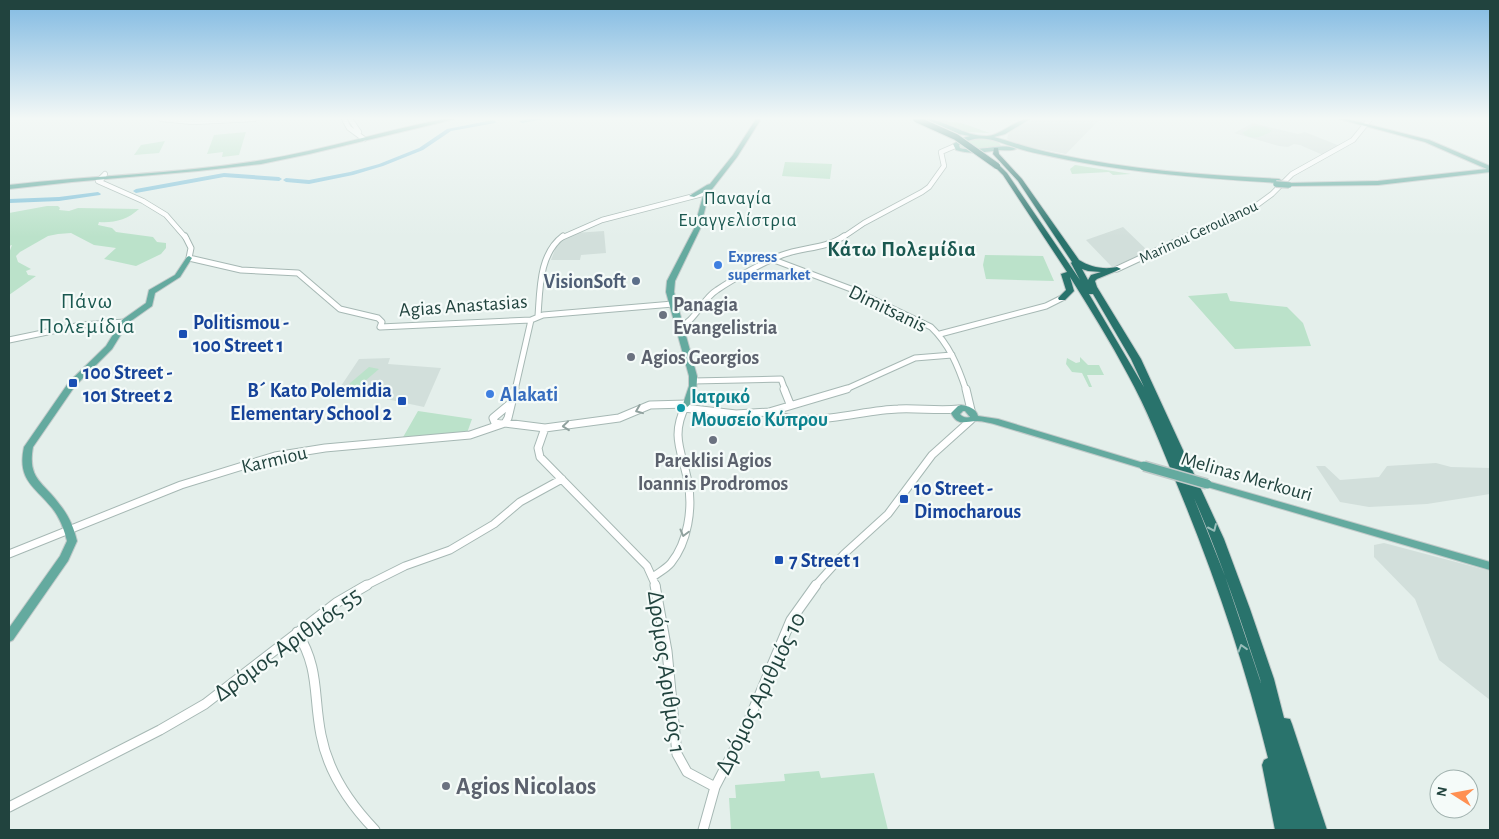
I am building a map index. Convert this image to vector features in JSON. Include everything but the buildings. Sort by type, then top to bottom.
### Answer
[{"type":"highway","points":[[983,158],[1002,176],[1065,274],[1108,332]]},
{"type":"highway","points":[[988,158],[999,166],[1091,294]]},
{"type":"highway","points":[[990,158],[1005,174],[1108,332],[1166,433]]},
{"type":"highway","points":[[1000,158],[1020,180],[1076,262],[1088,269],[1117,269]]},
{"type":"highway","points":[[1068,251],[1091,294],[1148,388]]},
{"type":"highway","points":[[1117,269],[1094,278],[1091,282],[1136,360],[1166,433],[1220,580],[1260,681],[1306,830]]},
{"type":"highway","points":[[1062,298],[1070,291],[1065,274]]},
{"type":"highway","points":[[1260,681],[1283,830]]},
{"type":"highway","points":[[1260,681],[1271,746],[1292,830]]},
{"type":"highway","points":[[1260,681],[1292,743],[1319,830]]},
{"type":"main road","points":[[9,186],[102,178],[272,158]]},
{"type":"main road","points":[[9,186],[259,162],[282,158]]},
{"type":"main road","points":[[685,406],[694,381],[670,292],[671,281],[697,229],[706,193],[733,158]]},
{"type":"main road","points":[[1063,158],[1115,169],[1231,186]]},
{"type":"main road","points":[[1072,158],[1189,176],[1277,183]]},
{"type":"main road","points":[[1469,158],[1490,167]]},
{"type":"main road","points":[[1193,179],[1277,183],[1378,183],[1490,167]]},
{"type":"main road","points":[[692,196],[706,193]]},
{"type":"main road","points":[[9,636],[64,558],[71,536],[55,506],[35,485],[28,471],[26,456],[29,447],[42,425],[72,384],[108,347],[126,322],[147,307],[155,290],[180,274],[189,258]]},
{"type":"main road","points":[[959,413],[972,415]]},
{"type":"main road","name":"Melinas Merkouri","points":[[972,415],[1490,566]]},
{"type":"street","points":[[679,326],[686,324],[710,294],[790,253],[836,242],[922,192],[932,183],[944,166],[943,158]]},
{"type":"street","name":"Marinou Geroulanou","points":[[1117,269],[1257,205],[1271,195],[1292,174],[1320,158]]},
{"type":"street","points":[[102,178],[166,215],[189,241],[191,248],[189,258]]},
{"type":"street","points":[[538,316],[546,262],[552,247],[563,234],[594,223],[706,193]]},
{"type":"street","name":"Agias Anastasias","points":[[189,258],[241,270],[298,273],[332,304],[342,310],[378,318],[382,322],[380,327],[406,324],[532,320],[538,316],[673,304]]},
{"type":"street","name":"Dimitsanis","points":[[774,260],[859,292],[940,334],[952,354],[972,415]]},
{"type":"street","points":[[940,334],[1046,306],[1062,298]]},
{"type":"street","points":[[505,421],[522,364],[532,320]]},
{"type":"street","points":[[9,340],[66,327],[126,322]]},
{"type":"street","points":[[493,422],[505,421],[546,428],[613,420],[658,404],[736,414],[771,411],[790,404],[841,391],[916,358],[952,354]]},
{"type":"street","points":[[694,381],[781,379],[790,404]]},
{"type":"street","points":[[956,433],[959,413],[966,394]]},
{"type":"street","points":[[488,430],[493,422],[493,418],[511,403]]},
{"type":"street","name":"Δρόμος Αριθμός 1","points":[[685,406],[676,429],[676,441],[687,476],[689,500],[686,527],[681,546],[671,563],[653,577],[658,592],[670,672],[677,754],[680,766],[687,773],[715,787]]},
{"type":"street","points":[[782,407],[783,416]]},
{"type":"street","points":[[771,411],[776,416],[810,418],[896,409],[959,413]]},
{"type":"street","points":[[497,415],[504,414],[505,421]]},
{"type":"street","name":"Δρόμος Αριθμός 10","points":[[703,830],[715,787],[746,727],[790,620],[818,582],[844,554],[888,514],[932,455],[972,415]]},
{"type":"street","name":"Karmiou","points":[[9,554],[71,536],[181,485],[275,456],[325,448],[470,435],[488,430],[505,421]]},
{"type":"street","points":[[546,428],[538,453],[647,566],[653,577]]},
{"type":"street","name":"Δρόμος Αριθμός 55","points":[[9,807],[160,730],[205,704],[332,606],[363,587],[405,566],[450,550],[494,524],[520,502],[562,480]]},
{"type":"street","points":[[297,632],[303,641],[315,670],[321,735],[331,770],[347,797],[375,830]]},
{"type":"shaded area","points":[[1123,227],[1149,252],[1112,267],[1086,240]]},
{"type":"shaded area","points":[[604,231],[606,253],[581,255],[580,260],[551,260],[556,247],[565,237],[574,233]]},
{"type":"shaded area","points":[[390,358],[388,364],[441,368],[424,407],[339,389],[359,359]]},
{"type":"shaded area","points":[[1436,463],[1451,467],[1490,468],[1490,494],[1427,504],[1369,507],[1340,502],[1316,466],[1325,466],[1340,480],[1379,477],[1387,466]]},
{"type":"shaded area","points":[[1384,543],[1490,571],[1490,700],[1439,660],[1415,599],[1374,557],[1374,545]]},
{"type":"green space","points":[[785,162],[832,164],[830,179],[782,176]]},
{"type":"green space","points":[[1075,165],[1131,174],[1113,175],[1109,172],[1072,174],[1070,169]]},
{"type":"green space","points":[[47,206],[58,206],[59,210],[69,211],[78,208],[139,209],[125,218],[110,222],[99,222],[98,225],[112,228],[116,232],[153,237],[157,242],[166,243],[166,248],[161,254],[136,266],[104,259],[116,248],[94,245],[71,233],[48,236],[16,256],[18,262],[31,269],[26,271],[28,275],[36,276],[9,295],[9,253],[12,245],[9,246],[9,213]]},
{"type":"green space","points":[[985,255],[1043,256],[1054,281],[986,279],[983,265]]},
{"type":"green space","points":[[1227,293],[1230,301],[1287,307],[1303,323],[1311,346],[1235,349],[1188,296]]},
{"type":"green space","points":[[1080,357],[1088,365],[1099,365],[1104,375],[1087,375],[1092,387],[1089,387],[1082,373],[1072,372],[1066,364],[1067,358],[1076,363],[1080,362]]},
{"type":"green space","points":[[369,367],[379,369],[358,387],[349,384]]},
{"type":"green space","points":[[418,411],[472,419],[467,433],[402,439]]},
{"type":"green space","points":[[819,771],[821,778],[874,773],[888,830],[731,830],[729,798],[736,798],[735,785],[785,781],[784,774]]},
{"type":"waterway","points":[[286,180],[309,182],[351,174],[398,158]]},
{"type":"waterway","points":[[136,191],[224,175],[279,179]]},
{"type":"waterway","points":[[9,201],[59,199],[98,194]]},
{"type":"place","name":"Express supermarket","points":[[718,265]]},
{"type":"place","name":"VisionSoft","points":[[636,281]]},
{"type":"place","name":"Panagia Evangelistria","points":[[663,315]]},
{"type":"place","name":"Politismou - 100 Street 1","points":[[183,334]]},
{"type":"place","name":"Agios Georgios","points":[[631,357]]},
{"type":"place","name":"100 Street - 101 Street 2","points":[[73,383]]},
{"type":"place","name":"Alakati","points":[[490,394]]},
{"type":"place","name":"B´ Kato Polemidia Elementary School 2","points":[[402,401]]},
{"type":"place","name":"Ιατρικό Μουσείο Κύπρου","points":[[681,408]]},
{"type":"place","name":"Pareklisi Agios Ioannis Prodromos","points":[[713,440]]},
{"type":"place","name":"10 Street - Dimocharous","points":[[904,499]]},
{"type":"place","name":"7 Street 1","points":[[779,560]]},
{"type":"place","name":"Agios Nicolaos","points":[[446,786]]},
{"type":"district","name":"Παναγία Ευαγγελίστρια","points":[[738,208]]},
{"type":"district","name":"Κάτω Πολεμίδια","points":[[902,249]]},
{"type":"district","name":"Πάνω Πολεμίδια","points":[[87,312]]}]
